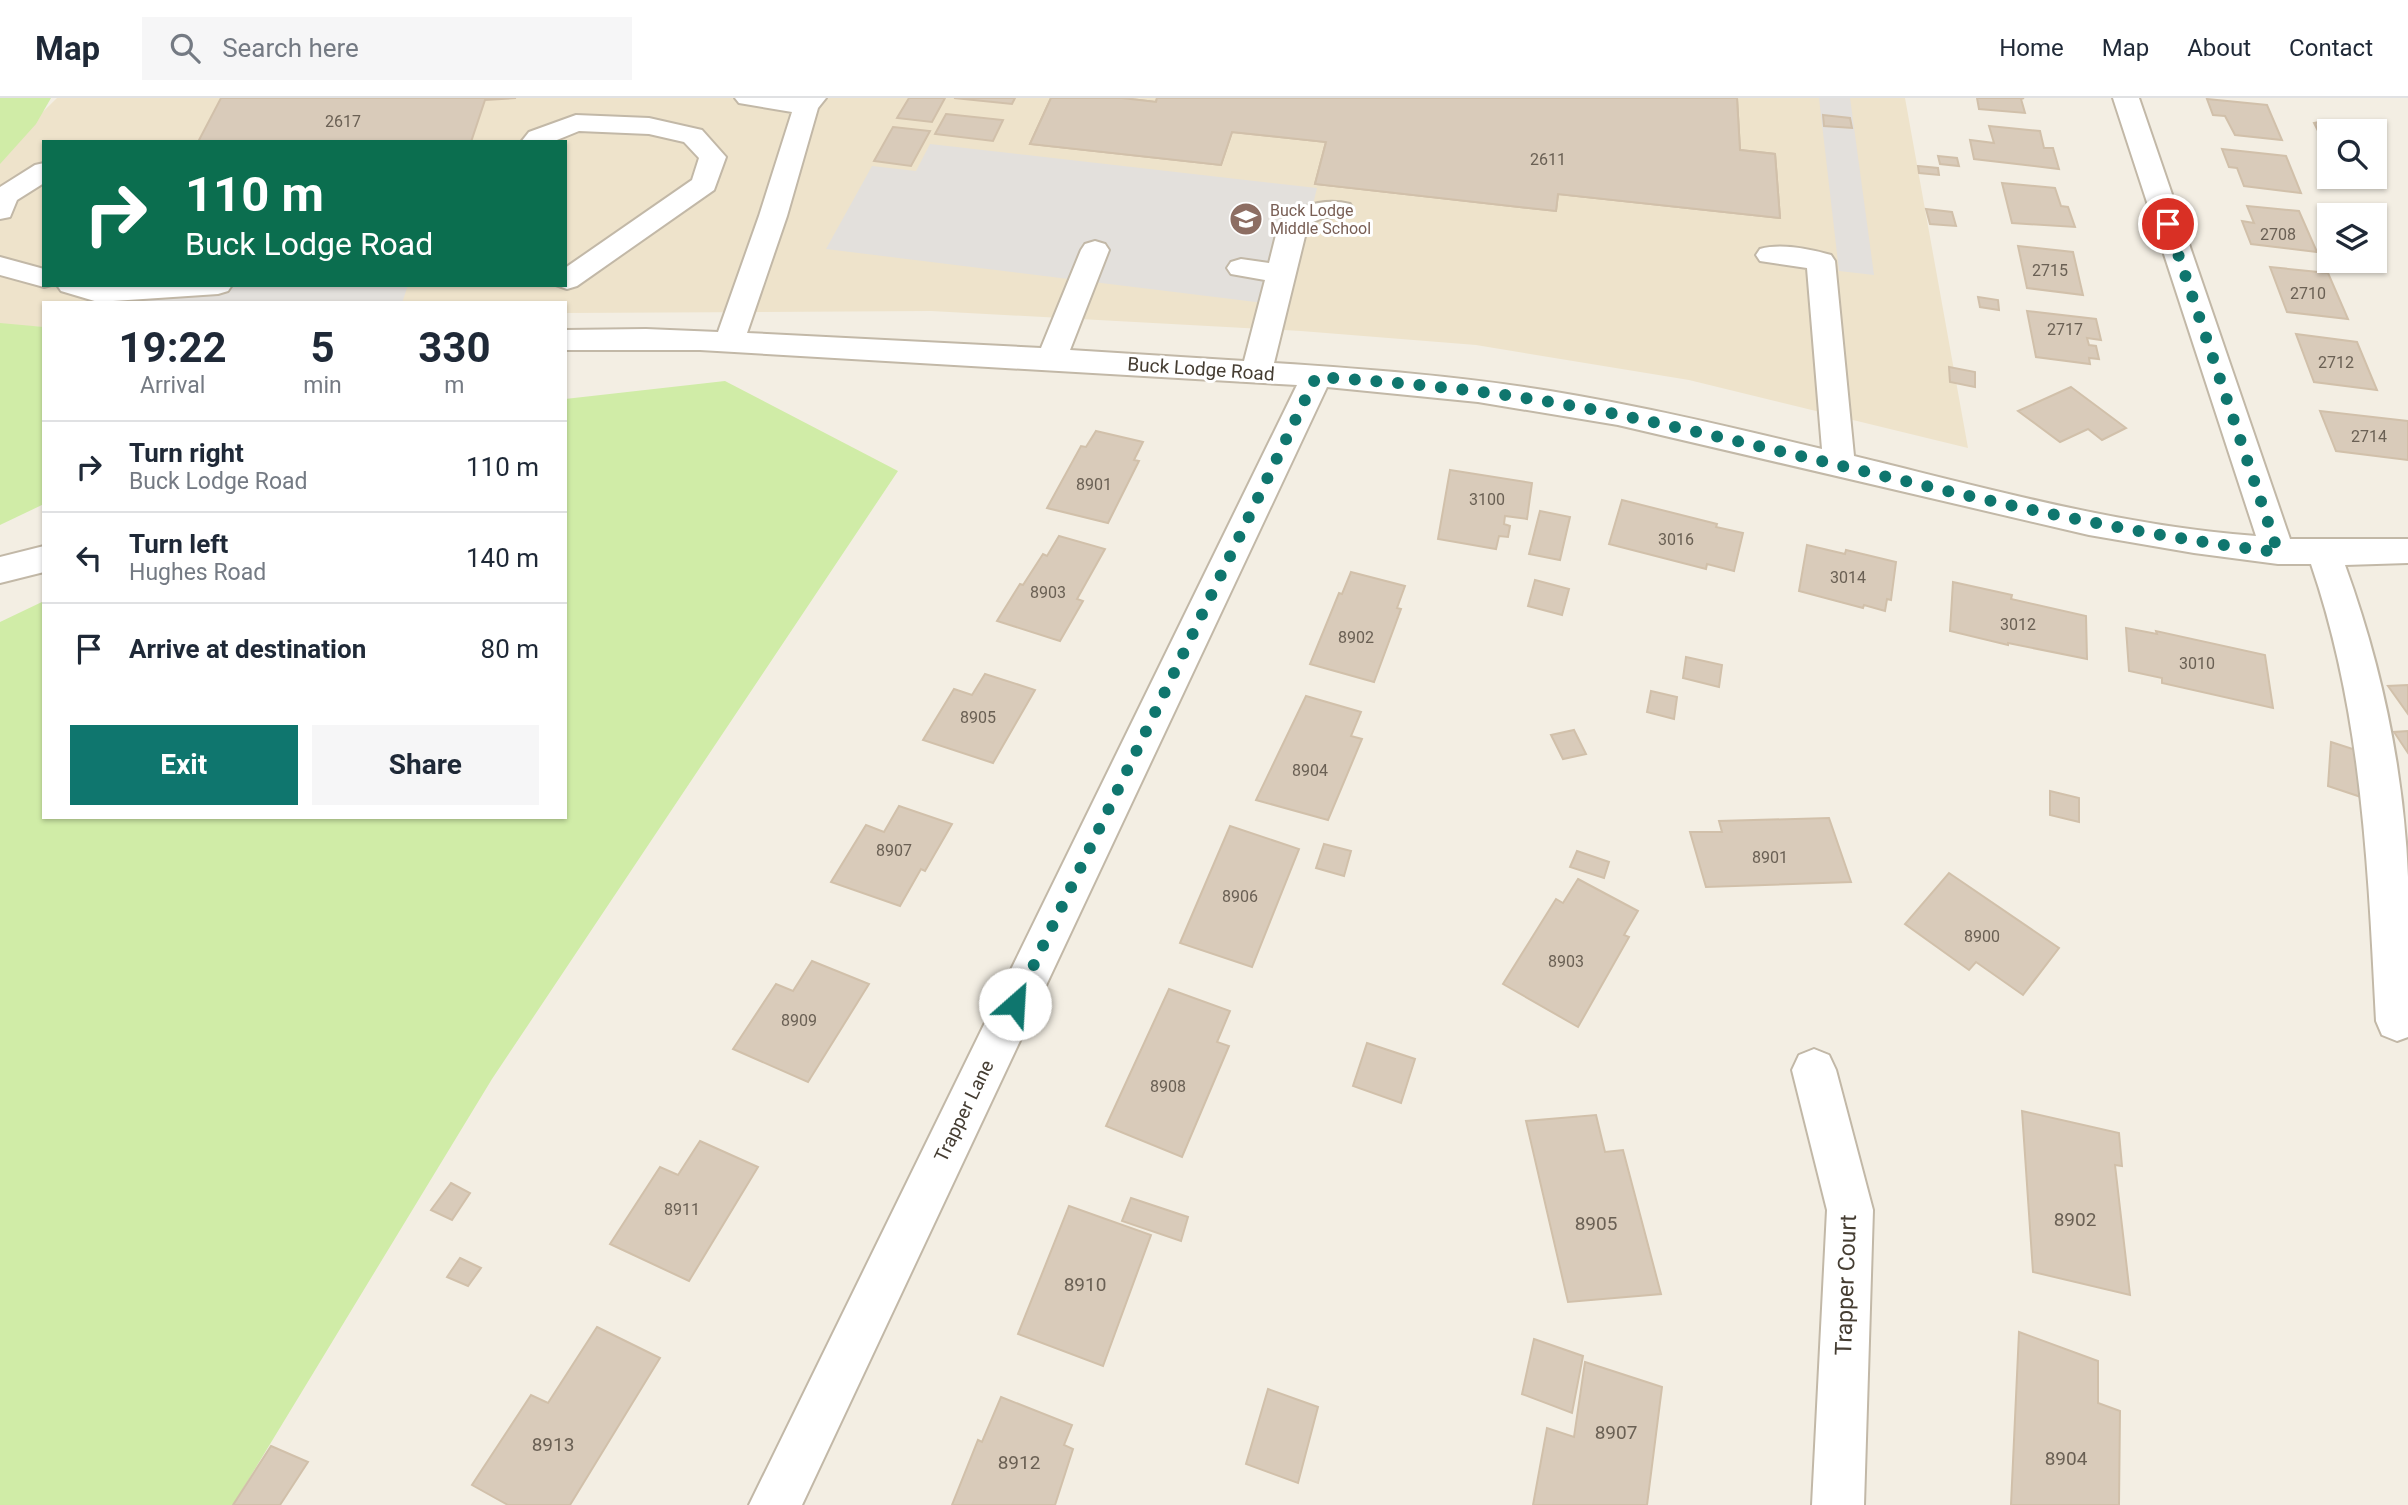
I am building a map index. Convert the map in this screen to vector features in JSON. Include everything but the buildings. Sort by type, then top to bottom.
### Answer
[{"type":"street","points":[[729,342],[810,102],[748,98]]},
{"type":"street","points":[[2126,98],[2278,552]]},
{"type":"street","points":[[536,140],[576,123],[649,126],[693,135],[713,157],[704,184],[567,309]]},
{"type":"street","points":[[0,211],[5,196],[42,172]]},
{"type":"street","points":[[1256,373],[1297,207],[1340,210]]},
{"type":"street","points":[[1052,359],[1095,250]]},
{"type":"street","points":[[1770,255],[1821,261],[1839,466]]},
{"type":"street","points":[[0,266],[42,277]]},
{"type":"street","points":[[1241,268],[1281,273]]},
{"type":"street","points":[[78,287],[98,293],[188,287]]},
{"type":"street","name":"Buck Lodge Road","points":[[567,311],[609,338],[1052,359],[1410,383],[1492,393],[1606,412],[2052,515],[2194,542],[2278,552],[2324,554],[2408,551]]},
{"type":"street","name":"Trapper Lane","points":[[775,1505],[1316,377]]},
{"type":"street","points":[[2324,554],[2343,601],[2375,735],[2384,799],[2397,1021]]},
{"type":"street","points":[[0,570],[42,560]]},
{"type":"street","name":"Trapper Court","points":[[1814,1070],[1850,1210],[1838,1505]]},
{"type":"shaded area","name":"Buck Lodge Middle School","points":[[57,98],[1905,98],[1968,448],[1689,380],[1476,345],[1301,331],[931,311],[567,313],[567,301],[42,301],[42,327],[0,325],[0,154]]},
{"type":"shaded area","points":[[1819,98],[1850,98],[1874,275],[1839,271]]},
{"type":"shaded area","points":[[930,144],[1317,188],[1288,306],[826,249],[872,166],[916,171]]},
{"type":"shaded area","points":[[115,287],[407,287],[403,301],[107,301]]},
{"type":"green space","points":[[0,98],[51,98],[36,124],[0,164]]},
{"type":"green space","points":[[0,323],[42,327],[42,505],[0,525]]},
{"type":"green space","points":[[725,381],[898,471],[492,1079],[233,1505],[0,1505],[0,622],[42,602],[42,819],[567,819],[567,399]]},
{"type":"place","name":"Buck Lodge Middle School","points":[[1246,219]]},
{"type":"route","points":[[1015,1004],[1316,377],[1468,390],[1619,414],[2052,515],[2194,542],[2278,552],[2168,224]]}]
